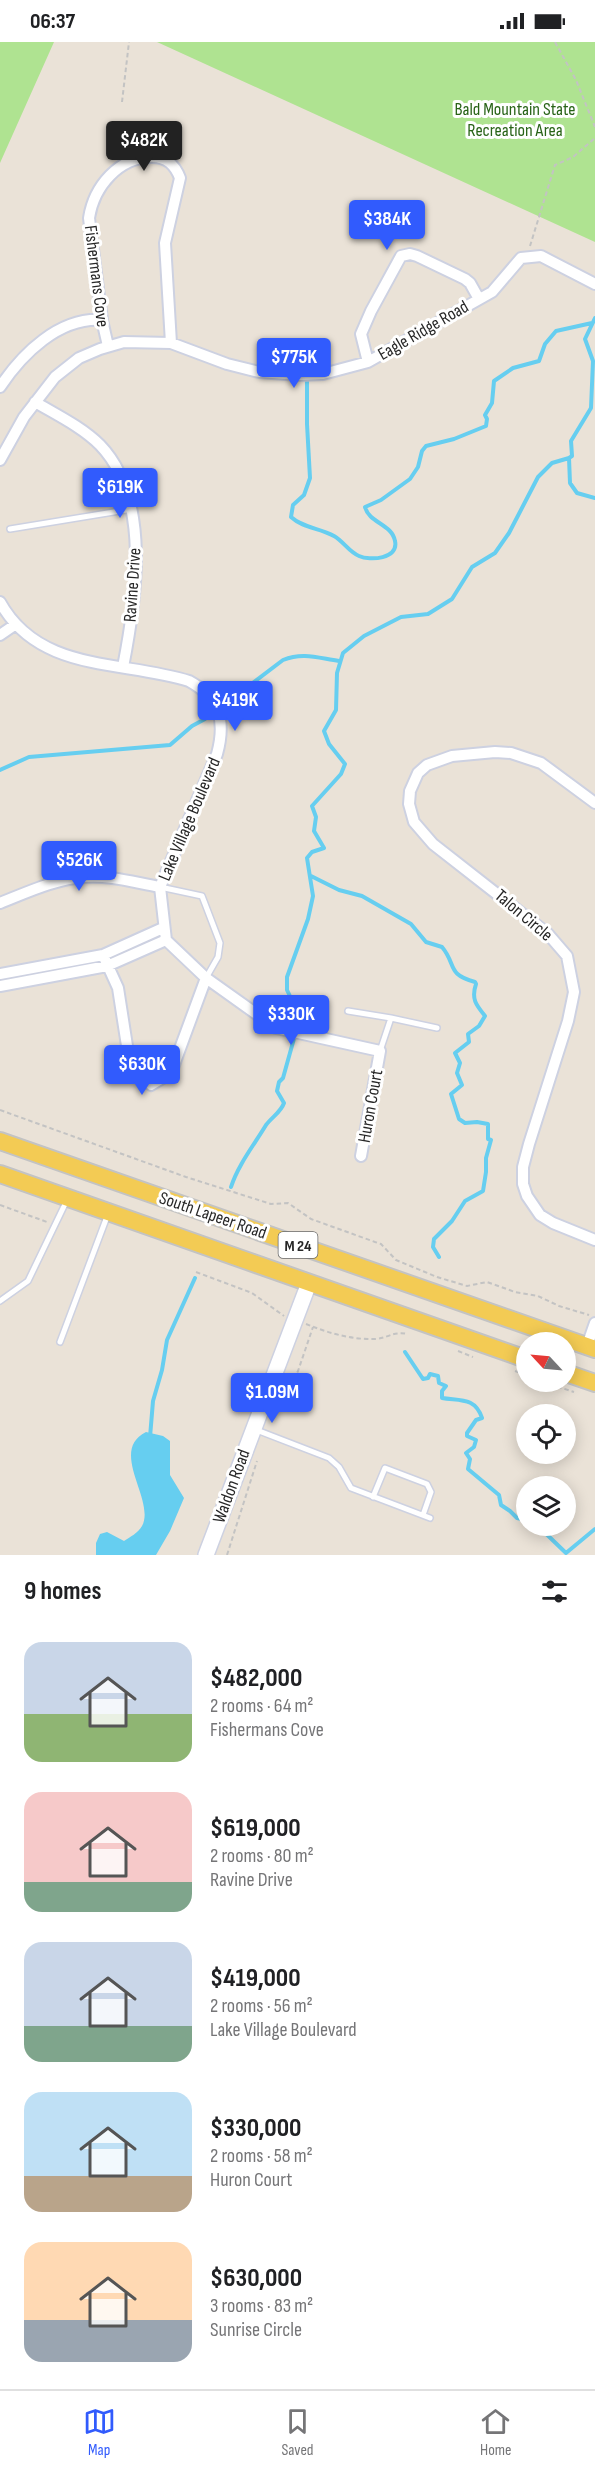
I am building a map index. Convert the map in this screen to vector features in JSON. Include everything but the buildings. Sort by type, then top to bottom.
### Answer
[{"type":"main road","name":"South Lapeer Road","points":[[0,1141],[591,1348]]},
{"type":"main road","name":"South Lapeer Road","points":[[0,1174],[516,1355]]},
{"type":"street","name":"Fishermans Cove","points":[[108,346],[102,321],[89,218],[91,205],[96,192],[107,179],[130,160],[160,158],[170,162],[176,168],[180,178],[165,243],[171,343]]},
{"type":"street","points":[[368,362],[361,334],[401,256],[410,254],[417,256],[465,279],[479,299]]},
{"type":"street","points":[[526,257],[541,256],[595,285]]},
{"type":"street","name":"Eagle Ridge Road","points":[[0,460],[24,417],[55,377],[79,358],[108,346],[124,342],[171,343],[227,364],[258,372],[323,374],[368,362],[492,292],[521,258],[526,257]]},
{"type":"street","points":[[0,387],[13,367],[37,345],[76,323],[90,320],[102,321]]},
{"type":"street","name":"Ravine Drive","points":[[35,402],[80,429],[100,446],[123,477],[132,509],[136,557],[123,668]]},
{"type":"street","points":[[0,602],[16,624],[0,635]]},
{"type":"street","name":"Lake Village Boulevard","points":[[16,624],[55,652],[71,658],[189,681],[202,688],[214,702],[220,719],[222,736],[217,754],[160,887],[166,940]]},
{"type":"street","name":"Talon Circle","points":[[595,803],[540,763],[511,753],[495,752],[452,756],[427,765],[418,773],[410,791],[409,804],[414,822],[433,844],[548,934],[567,957],[574,992],[568,1021],[529,1144],[523,1167],[523,1184],[527,1196],[540,1215],[553,1223],[595,1240]]},
{"type":"street","points":[[0,903],[52,883],[86,877],[120,879],[160,887]]},
{"type":"street","points":[[0,974],[103,955],[163,928]]},
{"type":"street","points":[[0,986],[107,966],[166,940]]},
{"type":"street","name":"Huron Court","points":[[166,940],[206,978],[276,1028],[380,1051],[361,1156]]},
{"type":"street","points":[[103,955],[118,988],[130,1065],[151,1085],[171,1073],[206,978]]},
{"type":"street","name":"Waldon Road","points":[[206,1555],[309,1283]]},
{"type":"street","points":[[591,1348],[593,1319]]},
{"type":"lane","points":[[10,529],[132,509]]},
{"type":"lane","points":[[160,887],[202,896],[220,943],[218,957],[206,978]]},
{"type":"lane","points":[[348,1011],[437,1028]]},
{"type":"lane","points":[[380,1051],[391,1018]]},
{"type":"lane","points":[[0,1301],[28,1281],[68,1198]]},
{"type":"lane","points":[[60,1342],[108,1212]]},
{"type":"lane","points":[[252,1429],[329,1458],[339,1467],[351,1488],[430,1518]]},
{"type":"lane","points":[[373,1497],[384,1468],[427,1484],[431,1492],[423,1515]]},
{"type":"path","points":[[122,102],[129,42]]},
{"type":"path","points":[[555,42],[576,80],[595,127]]},
{"type":"path","points":[[526,257],[555,165],[573,157],[595,138]]},
{"type":"path","points":[[0,1110],[186,1177],[271,1204],[288,1203],[311,1219],[381,1245],[396,1260],[410,1267],[467,1286],[488,1282],[515,1292],[538,1296],[593,1319]]},
{"type":"path","points":[[0,1205],[48,1223]]},
{"type":"path","points":[[196,1272],[252,1293],[285,1317]]},
{"type":"path","points":[[304,1324],[341,1336],[377,1339],[395,1333],[414,1335]]},
{"type":"path","points":[[451,1349],[481,1359]]},
{"type":"path","points":[[509,1369],[516,1372]]},
{"type":"green space","points":[[0,42],[54,42],[0,163]]},
{"type":"green space","name":"Bald Mountain State Recreation Area","points":[[157,42],[595,42],[595,242]]},
{"type":"water","points":[[146,1432],[163,1436],[170,1441],[170,1475],[184,1498],[170,1531],[156,1555],[96,1555],[96,1543],[100,1534],[107,1532],[124,1541],[142,1526],[145,1515],[131,1451],[135,1440]]},
{"type":"waterway","points":[[595,318],[585,339],[593,361],[591,408],[571,441],[572,456],[569,458],[570,483],[577,493],[595,498]]},
{"type":"waterway","points":[[307,357],[310,478],[304,495],[293,505],[291,517],[334,536],[359,556],[376,558],[393,552],[395,541],[390,531],[371,517],[365,507],[381,500],[410,479],[418,467],[422,451],[426,446],[454,439],[486,426],[485,415],[492,403],[494,381],[513,368],[539,361],[545,344],[556,331],[592,323]]},
{"type":"waterway","points":[[231,1187],[247,1155],[266,1125],[279,1112],[284,1103],[277,1091],[279,1082],[283,1078],[300,1017],[287,990],[287,977],[308,919],[313,896],[307,858],[312,852],[324,848],[314,831],[316,817],[312,806],[341,774],[345,764],[329,744],[324,731],[336,710],[337,673],[343,653],[364,636],[401,617],[428,614],[452,599],[472,567],[495,553],[509,533],[538,477],[552,463],[569,458]]},
{"type":"waterway","points":[[0,770],[29,757],[170,745],[192,726],[205,719],[283,660],[304,656],[339,661]]},
{"type":"waterway","points":[[311,876],[339,890],[362,896],[411,924],[426,942],[442,947],[460,976],[476,984],[475,1002],[485,1016],[479,1026],[468,1034],[469,1042],[455,1053],[460,1063],[457,1073],[462,1085],[451,1094],[459,1119],[465,1123],[488,1124],[488,1139],[491,1140],[486,1158],[483,1191],[465,1201],[452,1221],[434,1239],[433,1247],[439,1257]]},
{"type":"waterway","points":[[150,1437],[153,1401],[162,1370],[167,1340],[195,1278]]},
{"type":"waterway","points":[[405,1352],[423,1379],[428,1378],[430,1374],[438,1376],[439,1383],[446,1386],[442,1391],[442,1398],[466,1401],[479,1411],[482,1418],[476,1420],[467,1433],[467,1436],[476,1440],[474,1447],[466,1453],[470,1459],[468,1469],[499,1495],[501,1505],[516,1517]]},
{"type":"waterway","points":[[548,1536],[566,1553],[595,1529]]}]
